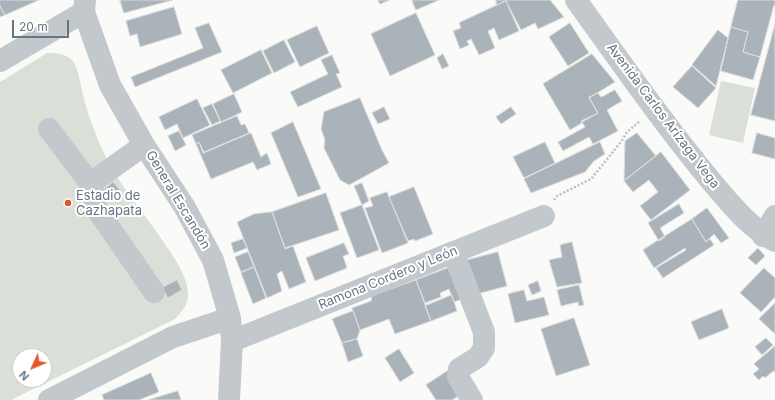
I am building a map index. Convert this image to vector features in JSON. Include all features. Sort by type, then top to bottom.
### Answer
[{"type":"street","name":"Avenida Carlos Arízaga Vega","points":[[576,0],[686,150],[736,211],[769,238]]},
{"type":"street","points":[[0,61],[84,6]]},
{"type":"street","name":"General Escandón","points":[[84,6],[110,85],[144,145],[184,206],[213,260],[230,318],[232,341],[229,400]]},
{"type":"street","points":[[49,129],[92,186],[96,208],[154,292]]},
{"type":"street","points":[[92,186],[98,178],[144,145]]},
{"type":"street","name":"Ramona Cordero y León","points":[[232,341],[544,216]]},
{"type":"street","points":[[769,238],[775,216]]},
{"type":"street","points":[[453,252],[484,332],[484,348],[478,356],[459,369],[458,377],[472,400]]},
{"type":"street","points":[[49,400],[173,337],[230,318]]},
{"type":"path","points":[[544,216],[557,196],[591,179],[627,132],[655,108]]},
{"type":"shaded area","name":"Estadio de Cazhapata","points":[[47,53],[56,53],[69,57],[73,61],[78,71],[89,116],[107,160],[135,203],[176,260],[187,285],[188,297],[186,304],[175,319],[52,380],[52,348],[12,348],[12,388],[35,388],[11,400],[0,400],[0,82]]},
{"type":"shaded area","points":[[721,81],[755,88],[743,143],[709,135]]},
{"type":"building","points":[[0,0],[39,0],[5,15],[0,6]]},
{"type":"building","points":[[120,0],[173,0],[124,13]]},
{"type":"building","points":[[378,0],[390,0],[380,4]]},
{"type":"building","points":[[412,0],[439,0],[416,10]]},
{"type":"building","points":[[496,0],[550,0],[564,17],[538,29],[535,23],[521,30],[506,1],[497,5]]},
{"type":"building","points":[[738,0],[775,0],[775,6],[774,5],[760,57],[743,52],[748,32],[731,27]]},
{"type":"building","points":[[506,1],[519,31],[499,40],[494,28],[488,31],[495,48],[479,55],[471,39],[467,41],[469,45],[460,49],[453,31],[461,28],[459,23]]},
{"type":"building","points":[[0,6],[5,15],[0,17]]},
{"type":"building","points":[[174,7],[182,34],[140,47],[137,34],[130,36],[126,21]]},
{"type":"building","points":[[416,13],[435,55],[390,76],[371,34]]},
{"type":"building","points":[[209,23],[222,52],[135,87],[131,77],[203,48],[195,28]]},
{"type":"building","points":[[570,23],[589,53],[568,66],[549,37]]},
{"type":"building","points":[[775,24],[775,121],[751,115]]},
{"type":"building","points":[[317,26],[329,53],[300,67],[287,40]]},
{"type":"building","points":[[731,27],[748,32],[743,52],[760,57],[753,80],[721,71]]},
{"type":"building","points":[[718,30],[728,38],[716,86],[692,65]]},
{"type":"building","points":[[284,40],[295,62],[274,73],[263,51]]},
{"type":"building","points":[[261,50],[272,73],[233,93],[221,70]]},
{"type":"building","points":[[443,54],[449,66],[442,69],[437,58]]},
{"type":"building","points":[[592,54],[615,82],[589,98],[598,113],[581,121],[582,123],[570,130],[543,84]]},
{"type":"building","points":[[332,55],[340,73],[336,74],[342,87],[298,107],[290,92],[328,74],[321,60]]},
{"type":"building","points":[[692,66],[716,88],[698,108],[673,87]]},
{"type":"building","points":[[615,90],[622,101],[607,110],[618,131],[593,144],[589,137],[563,151],[558,142],[585,127],[582,122],[598,113],[589,97],[598,93],[601,97]]},
{"type":"building","points":[[234,94],[242,112],[221,122],[213,104]]},
{"type":"building","points":[[360,98],[389,163],[349,185],[340,180],[324,148],[325,140],[321,129],[324,112]]},
{"type":"building","points":[[197,99],[210,125],[183,138],[177,124],[165,130],[159,117]]},
{"type":"building","points":[[212,104],[220,121],[212,125],[203,108]]},
{"type":"building","points":[[384,107],[390,119],[378,124],[372,113]]},
{"type":"building","points":[[511,107],[516,114],[501,124],[496,117]]},
{"type":"building","points":[[237,116],[241,125],[245,124],[249,133],[204,152],[199,142],[196,144],[192,135]]},
{"type":"building","points":[[293,122],[321,189],[298,197],[271,133]]},
{"type":"building","points":[[179,131],[186,145],[175,151],[168,136]]},
{"type":"building","points":[[251,133],[261,157],[267,153],[271,164],[257,170],[253,162],[211,179],[196,144],[199,142],[203,153]]},
{"type":"building","points":[[637,133],[656,156],[624,181],[625,141]]},
{"type":"building","points":[[757,133],[775,138],[775,159],[752,153]]},
{"type":"building","points":[[545,142],[555,163],[524,178],[513,157]]},
{"type":"building","points":[[600,142],[605,154],[594,161],[585,172],[531,193],[524,179]]},
{"type":"building","points":[[661,152],[690,190],[651,220],[640,206],[658,192],[649,180],[633,192],[624,181]]},
{"type":"building","points":[[113,182],[120,190],[110,198],[104,190]]},
{"type":"building","points":[[362,183],[369,201],[362,205],[354,186]]},
{"type":"building","points":[[414,187],[433,234],[415,241],[414,239],[408,241],[389,197]]},
{"type":"building","points":[[387,192],[408,243],[382,253],[365,208],[373,206],[370,198]]},
{"type":"building","points":[[326,193],[339,230],[285,248],[272,212]]},
{"type":"building","points":[[679,204],[684,213],[660,228],[665,237],[659,241],[648,223]]},
{"type":"building","points":[[362,205],[379,250],[357,258],[340,213]]},
{"type":"building","points":[[707,208],[729,238],[721,243],[714,234],[706,242],[692,219]]},
{"type":"building","points":[[272,212],[285,249],[293,246],[306,282],[289,289],[282,271],[277,274],[282,291],[267,298],[237,222],[254,214]]},
{"type":"building","points":[[692,219],[706,242],[710,239],[714,245],[663,278],[656,268],[686,250],[685,248],[654,268],[643,250]]},
{"type":"building","points":[[243,239],[247,248],[234,253],[231,243]]},
{"type":"building","points":[[572,242],[582,283],[557,287],[549,260],[562,257],[560,245]]},
{"type":"building","points":[[344,243],[349,254],[343,256],[347,268],[315,281],[306,258]]},
{"type":"building","points":[[758,248],[765,256],[756,265],[748,258]]},
{"type":"building","points":[[248,252],[254,267],[241,272],[235,257]]},
{"type":"building","points":[[498,252],[507,286],[473,295],[464,261]]},
{"type":"building","points":[[453,266],[465,298],[454,302],[449,289],[440,293],[441,297],[425,303],[416,280]]},
{"type":"building","points":[[254,267],[266,298],[253,304],[241,273]]},
{"type":"building","points":[[764,268],[775,278],[775,297],[761,312],[740,293]]},
{"type":"building","points":[[177,280],[182,290],[168,298],[162,288]]},
{"type":"building","points":[[416,280],[431,321],[395,334],[389,319],[360,330],[352,308],[371,301],[372,296]]},
{"type":"building","points":[[538,281],[541,291],[532,295],[528,285]]},
{"type":"building","points":[[579,285],[584,305],[579,306],[578,302],[561,306],[557,290]]},
{"type":"building","points":[[524,290],[527,301],[544,297],[549,315],[515,323],[508,294]]},
{"type":"building","points":[[452,295],[457,311],[431,321],[425,306]]},
{"type":"building","points":[[775,303],[775,334],[759,319]]},
{"type":"building","points":[[722,309],[729,328],[699,340],[691,322]]},
{"type":"building","points":[[353,311],[360,330],[357,339],[342,343],[332,319]]},
{"type":"building","points":[[574,318],[590,365],[556,376],[541,329]]},
{"type":"building","points":[[766,338],[773,345],[762,355],[755,347]]},
{"type":"building","points":[[357,339],[363,356],[348,362],[342,343]]},
{"type":"building","points":[[775,346],[775,372],[773,371],[765,378],[763,376],[759,380],[753,374],[759,369],[754,364]]},
{"type":"building","points":[[399,349],[414,373],[400,382],[385,358]]},
{"type":"building","points":[[449,370],[463,393],[452,400],[436,400],[426,385]]},
{"type":"building","points":[[151,373],[159,392],[139,400],[104,400],[102,395]]},
{"type":"building","points":[[178,391],[181,400],[148,400]]},
{"type":"place","name":"Estadio de Cazhapata","points":[[68,203]]}]
